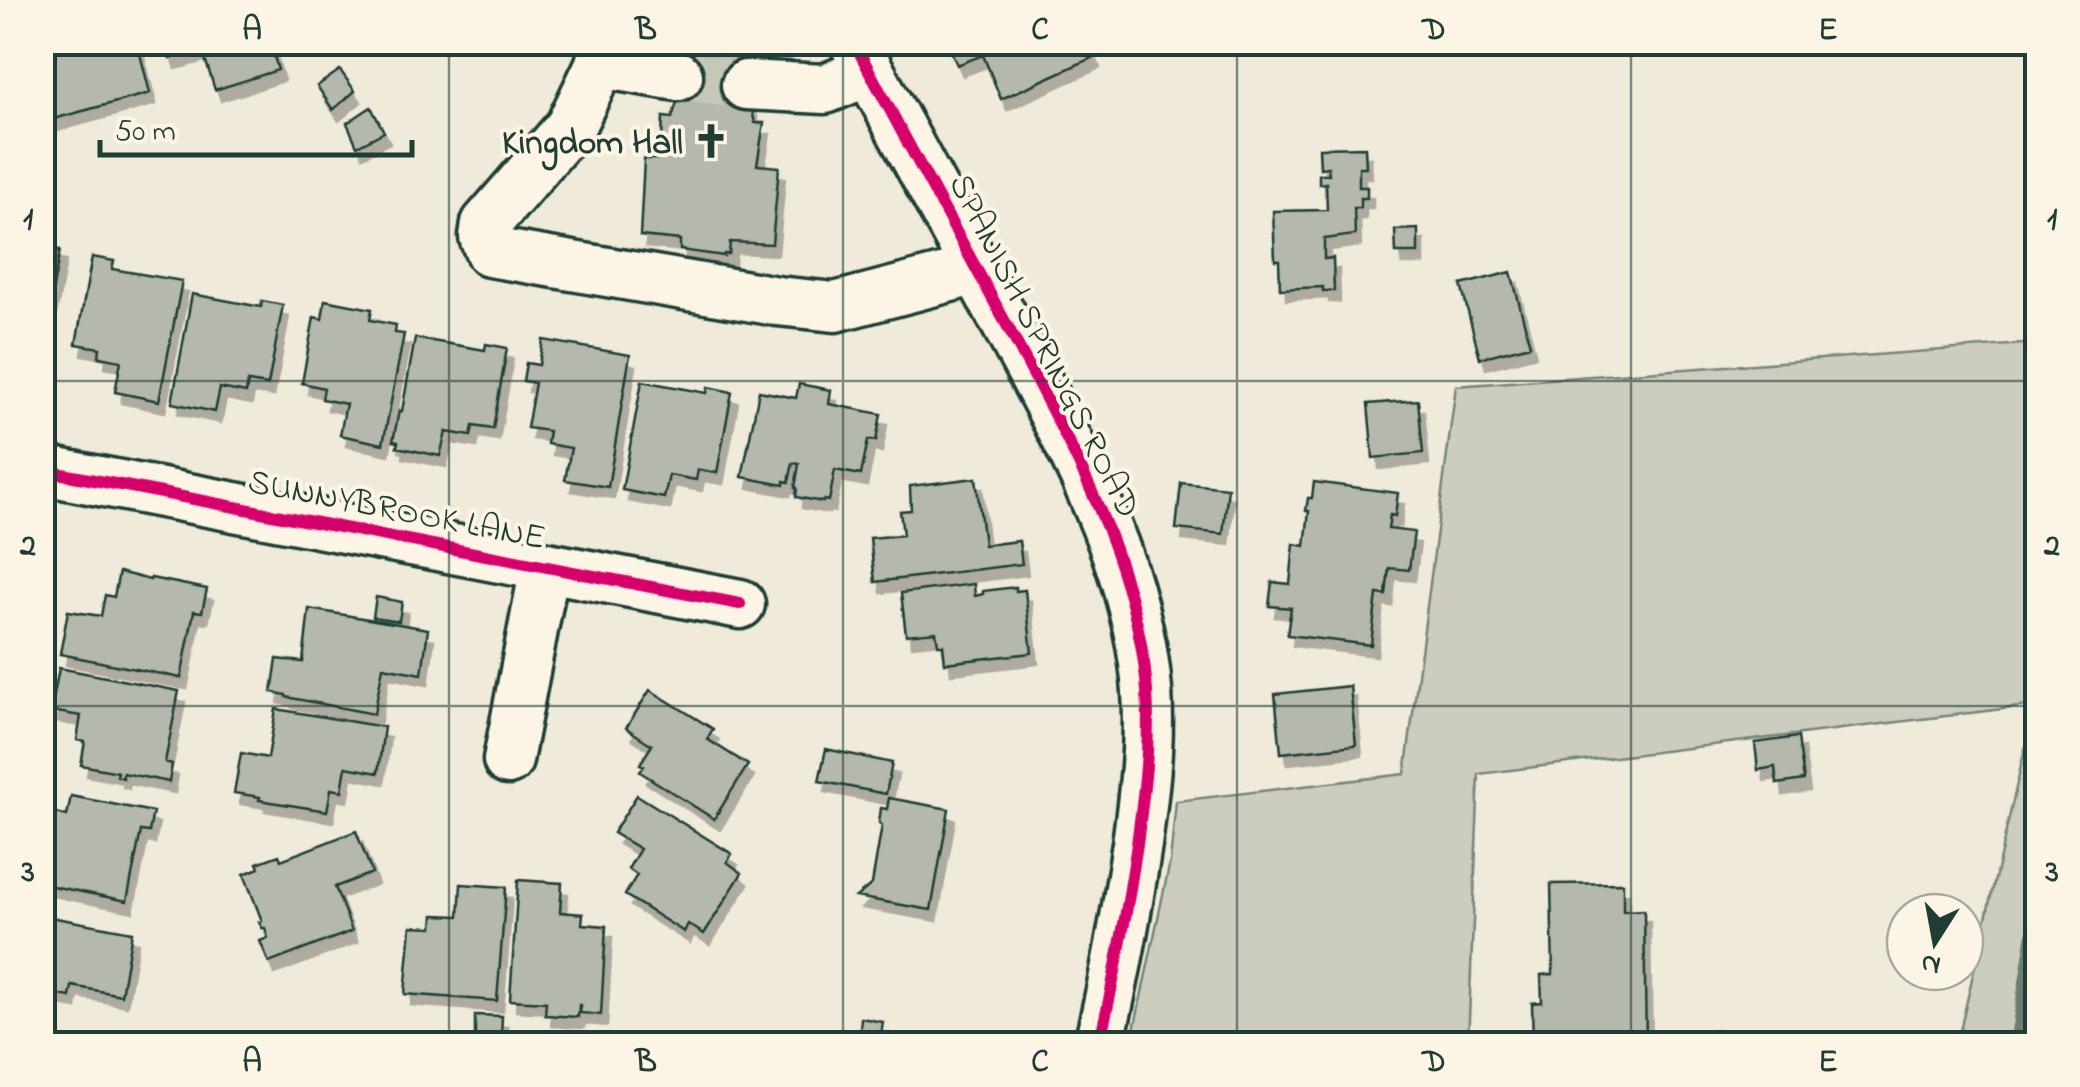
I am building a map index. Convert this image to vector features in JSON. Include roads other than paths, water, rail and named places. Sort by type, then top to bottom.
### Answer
[{"type":"street","points":[[678,76],[606,53],[570,127],[486,224],[484,237],[490,252],[777,301],[835,307],[977,270]]},
{"type":"street","points":[[746,84],[825,88],[862,57]]},
{"type":"street","name":"SPANISH SPRINGS ROAD","points":[[862,57],[1057,419],[1111,535],[1126,578],[1145,666],[1148,728],[1140,824],[1099,1044]]},
{"type":"street","name":"SUNNYBROOK LANE","points":[[42,470],[740,604]]},
{"type":"street","points":[[508,760],[545,567]]},
{"type":"waterway","points":[[2015,1044],[2038,902]]},
{"type":"tunnel","points":[[678,76],[746,85]]},
{"type":"place","name":"Kingdom Hall","points":[[711,141]]}]
